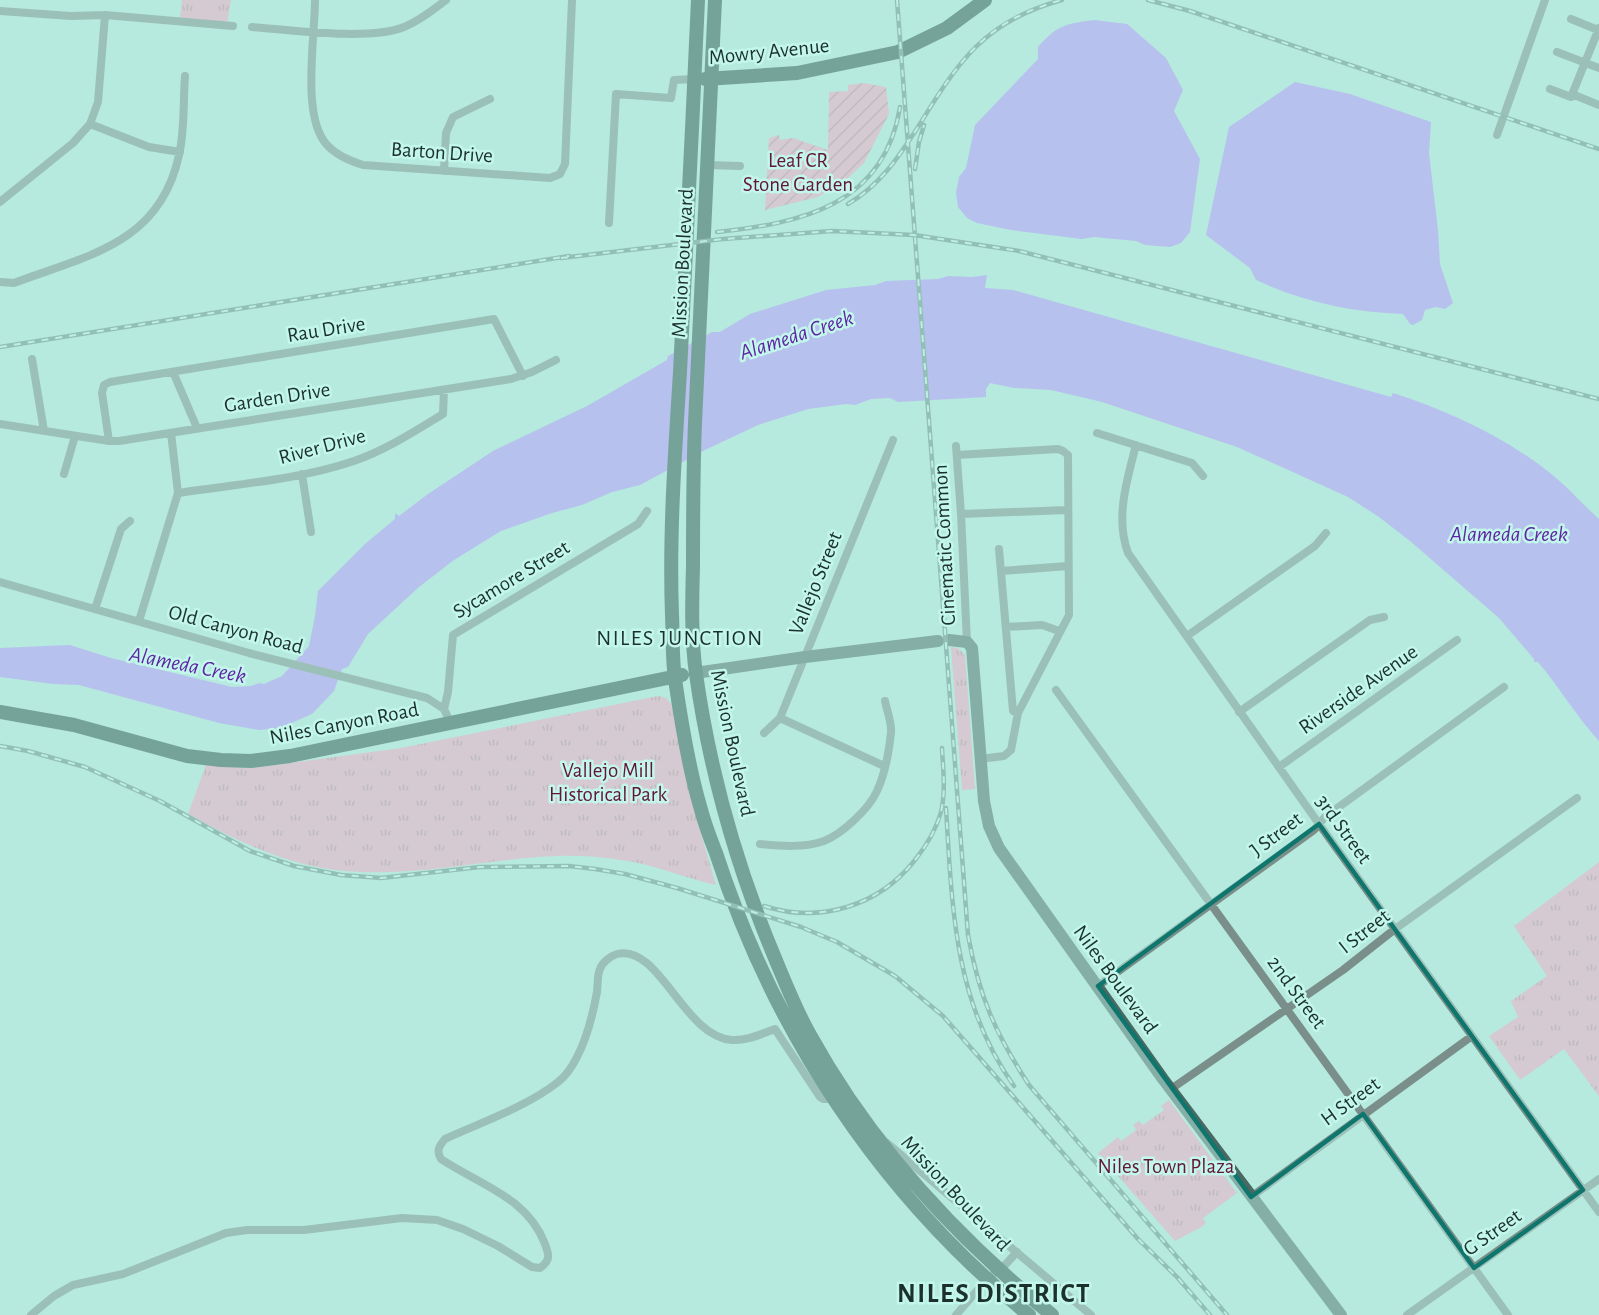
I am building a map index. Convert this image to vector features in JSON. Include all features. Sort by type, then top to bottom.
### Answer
[{"type":"main road","name":"Mission Boulevard","points":[[698,0],[673,486],[671,580],[675,676],[699,806],[728,891],[762,972],[777,1003],[833,1098],[884,1170],[928,1222],[987,1279],[1029,1315]]},
{"type":"main road","name":"Mission Boulevard","points":[[715,0],[693,475],[692,632],[695,673],[720,797],[762,928],[800,1015],[822,1055],[872,1129],[929,1201],[999,1270],[1052,1315]]},
{"type":"main road","name":"Mowry Avenue","points":[[849,63],[896,48],[920,37],[944,24],[977,0]]},
{"type":"main road","name":"Mowry Avenue","points":[[694,79],[797,73],[897,52],[922,41],[960,19],[985,0]]},
{"type":"main road","points":[[695,673],[943,641],[967,642]]},
{"type":"main road","name":"Niles Boulevard","points":[[967,642],[972,648],[986,812],[989,826],[999,848],[1171,1089],[1341,1315]]},
{"type":"main road","name":"Niles Canyon Road","points":[[0,712],[74,725],[187,756],[221,760],[251,760],[290,756],[695,673]]},
{"type":"main road","points":[[884,1170],[896,1161]]},
{"type":"street","points":[[315,0],[315,32]]},
{"type":"street","points":[[252,27],[315,32],[389,32],[415,22],[446,0]]},
{"type":"street","name":"Barton Drive","points":[[315,32],[310,99],[315,122],[326,144],[346,160],[363,165],[550,178],[560,174],[565,164],[572,0]]},
{"type":"street","points":[[1497,135],[1545,0]]},
{"type":"street","points":[[0,11],[105,15],[233,26]]},
{"type":"street","points":[[0,202],[73,143],[90,124],[99,102],[105,15]]},
{"type":"street","points":[[1571,19],[1599,29],[1571,96]]},
{"type":"street","points":[[1557,52],[1599,68]]},
{"type":"street","points":[[0,282],[14,283],[114,245],[137,230],[159,206],[172,181],[180,152],[185,76]]},
{"type":"street","points":[[609,223],[616,94],[671,98],[675,80],[694,79]]},
{"type":"street","points":[[1551,89],[1599,105]]},
{"type":"street","points":[[444,171],[446,133],[453,117],[490,99]]},
{"type":"street","points":[[90,124],[149,147],[180,152]]},
{"type":"street","points":[[708,165],[740,166]]},
{"type":"street","name":"Rau Drive","points":[[109,441],[100,386],[110,382],[494,319],[523,376]]},
{"type":"street","points":[[32,359],[44,431]]},
{"type":"street","name":"Garden Drive","points":[[0,424],[109,441],[523,376],[556,360]]},
{"type":"street","points":[[173,372],[197,428]]},
{"type":"street","name":"River Drive","points":[[178,493],[302,474],[354,460],[402,439],[443,414],[444,390]]},
{"type":"street","points":[[138,621],[178,493],[171,433]]},
{"type":"street","points":[[1097,433],[1192,463],[1203,476]]},
{"type":"street","points":[[64,474],[75,436]]},
{"type":"street","name":"Vallejo Street","points":[[764,733],[780,718],[893,440]]},
{"type":"street","name":"3rd Street","points":[[1136,445],[1123,499],[1125,545],[1132,559],[1319,824],[1599,1212]]},
{"type":"street","name":"Cinematic Common","points":[[967,642],[962,514],[956,451],[1058,449],[1063,451],[1068,455],[1067,510]]},
{"type":"street","points":[[302,474],[312,532]]},
{"type":"street","points":[[962,514],[1067,510],[1069,615],[1018,713],[1011,750],[1004,756],[980,759]]},
{"type":"street","name":"Sycamore Street","points":[[444,709],[448,692],[453,635],[638,524],[647,511]]},
{"type":"street","points":[[95,609],[121,529],[130,521]]},
{"type":"street","points":[[1187,636],[1315,546],[1326,534]]},
{"type":"street","points":[[999,549],[1013,711],[1018,713]]},
{"type":"street","points":[[1001,571],[1068,566]]},
{"type":"street","name":"Old Canyon Road","points":[[0,582],[255,654],[427,698],[444,709]]},
{"type":"street","points":[[1239,712],[1370,620],[1384,618]]},
{"type":"street","points":[[1006,627],[1042,626],[1059,631]]},
{"type":"street","name":"Riverside Avenue","points":[[1279,767],[1457,640]]},
{"type":"street","name":"J Street","points":[[1098,986],[1314,830],[1325,817],[1504,687]]},
{"type":"street","name":"2nd Street","points":[[1056,690],[1508,1315]]},
{"type":"street","points":[[760,844],[799,846],[824,840],[843,829],[860,814],[877,792],[884,766],[891,731],[885,701]]},
{"type":"street","points":[[444,709],[451,724]]},
{"type":"street","points":[[780,718],[884,766]]},
{"type":"street","name":"I Street","points":[[1171,1089],[1343,970],[1395,929],[1577,798]]},
{"type":"street","points":[[31,1315],[54,1296],[73,1286],[123,1274],[226,1233],[247,1230],[304,1230],[402,1218],[437,1220],[463,1229],[498,1246],[532,1267],[540,1268],[547,1263],[549,1255],[532,1218],[515,1202],[441,1159],[438,1155],[438,1146],[445,1139],[536,1096],[559,1081],[578,1056],[591,1023],[600,969],[611,956],[618,954],[627,954],[647,963],[701,1027],[716,1036],[730,1040],[745,1040],[775,1029],[820,1097],[854,1104]]},
{"type":"street","name":"H Street","points":[[1251,1197],[1472,1036]]},
{"type":"street","points":[[872,1129],[1091,1315]]},
{"type":"street","name":"G Street","points":[[1407,1315],[1599,1179]]},
{"type":"street","points":[[956,1315],[987,1279],[1017,1252]]},
{"type":"highlighted area","points":[[1319,824],[1583,1190],[1474,1268],[1363,1114],[1251,1197],[1098,986]]},
{"type":"green space","points":[[182,0],[231,0],[227,24],[180,19]]},
{"type":"green space","name":"Leaf CR Stone Garden","points":[[864,83],[886,87],[889,114],[864,163],[847,179],[818,197],[765,210],[769,138],[779,135],[780,140],[793,138],[828,150],[829,92],[848,91],[848,85]]},
{"type":"green space","points":[[951,647],[958,648],[965,655],[975,789],[962,790]]},
{"type":"green space","name":"Vallejo Mill Historical Park","points":[[658,696],[666,698],[672,705],[694,810],[716,885],[643,864],[583,856],[534,857],[409,871],[336,870],[291,861],[270,854],[188,814],[206,765],[253,768],[401,748]]},
{"type":"green space","points":[[1599,862],[1599,1096],[1564,1049],[1520,1080],[1489,1036],[1518,1017],[1511,1001],[1547,976],[1514,926]]},
{"type":"green space","name":"Niles Town Plaza","points":[[1169,1100],[1237,1193],[1203,1218],[1206,1223],[1203,1226],[1175,1241],[1098,1153],[1118,1137],[1121,1141],[1136,1130],[1133,1125],[1139,1121],[1143,1125],[1164,1110],[1161,1106]]},
{"type":"water","points":[[1094,20],[1127,24],[1166,58],[1183,90],[1174,111],[1200,159],[1190,232],[1181,243],[1170,247],[1145,245],[1136,241],[1094,237],[1082,239],[1011,230],[977,223],[967,218],[958,207],[956,193],[959,177],[966,168],[975,125],[1038,59],[1038,47],[1051,34],[1069,24]]},
{"type":"water","points":[[1295,82],[1350,94],[1431,122],[1429,153],[1440,264],[1453,303],[1445,309],[1436,307],[1425,310],[1422,320],[1413,325],[1403,314],[1365,311],[1310,300],[1256,280],[1250,268],[1206,235],[1229,127]]},
{"type":"water","name":"Alameda Creek","points":[[987,275],[985,288],[1013,290],[1391,397],[1393,393],[1414,400],[1457,417],[1499,438],[1537,463],[1561,482],[1599,519],[1599,741],[1538,662],[1534,662],[1534,659],[1499,618],[1410,541],[1348,497],[1237,447],[1102,402],[1051,390],[1014,388],[990,383],[986,389],[986,397],[898,402],[890,398],[871,399],[855,405],[808,409],[758,425],[640,485],[612,492],[582,505],[501,531],[454,560],[419,587],[368,634],[348,667],[342,669],[334,691],[312,714],[280,728],[259,730],[219,723],[79,685],[0,677],[0,648],[70,645],[111,658],[232,687],[264,684],[282,676],[309,646],[318,591],[365,544],[395,519],[395,513],[399,516],[493,451],[587,406],[667,360],[668,356],[712,332],[720,332],[750,314],[826,290],[875,285],[886,281]]},
{"type":"railway","points":[[897,0],[968,935],[977,977],[998,1031],[1029,1085],[1227,1315]]},
{"type":"railway","points":[[848,204],[870,188],[888,170],[946,83],[976,47],[993,32],[1012,20],[1062,0]]},
{"type":"railway","points":[[1148,0],[1190,11],[1599,149]]},
{"type":"railway","points":[[717,232],[779,223],[808,215],[834,203],[857,188],[876,167],[891,140],[900,107]]},
{"type":"railway","points":[[915,169],[924,125]]},
{"type":"railway","points":[[561,258],[723,239],[832,231],[914,235],[1019,251],[1599,399]]},
{"type":"railway","points":[[0,347],[569,256]]},
{"type":"railway","points":[[0,746],[28,751],[85,767],[160,801],[250,851],[294,866],[341,875],[381,878],[480,867],[569,866],[595,869],[625,874],[677,888],[801,927],[837,942],[895,976],[943,1016],[1138,1239],[1177,1277],[1210,1315]]},
{"type":"railway","points":[[764,906],[806,913],[847,907],[866,900],[900,876],[923,849],[939,819],[944,788],[942,748]]},
{"type":"railway","points":[[946,808],[954,917],[968,987],[979,1021],[994,1054],[1014,1086]]},
{"type":"district","name":"NILES JUNCTION","points":[[680,637]]},
{"type":"district","name":"NILES DISTRICT","points":[[994,1293]]}]
